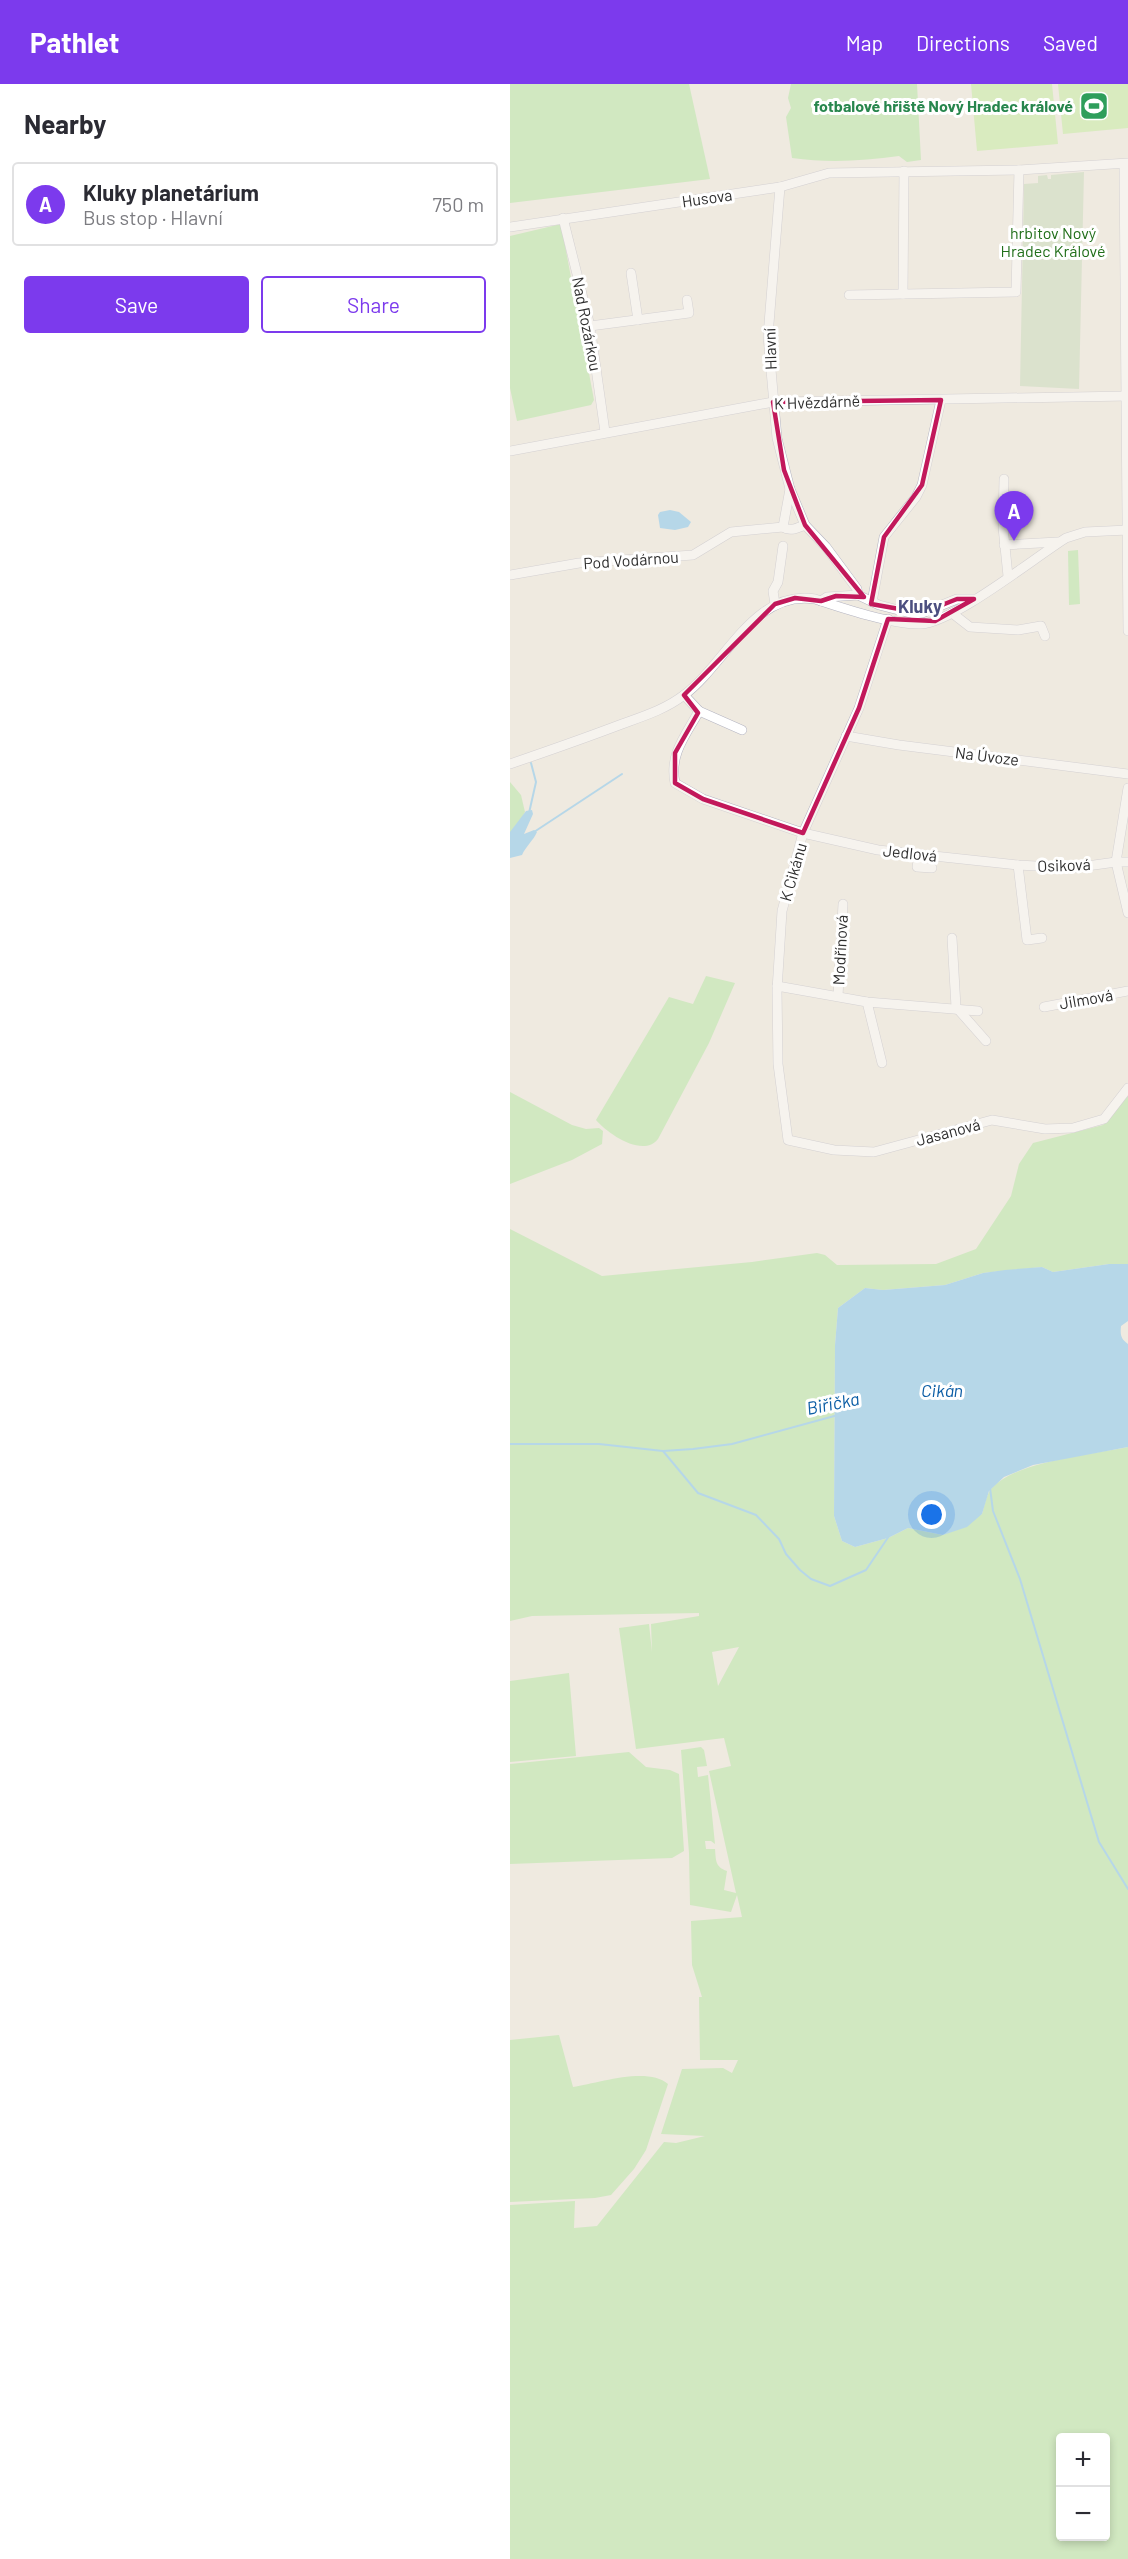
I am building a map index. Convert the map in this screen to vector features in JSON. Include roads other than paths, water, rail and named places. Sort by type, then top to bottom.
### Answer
[{"type":"street","name":"Husova","points":[[510,227],[780,187],[829,173],[1019,170],[1126,164]]},
{"type":"street","points":[[1126,164],[1128,631]]},
{"type":"street","points":[[849,295],[1016,292],[1019,170]]},
{"type":"street","points":[[903,294],[904,171]]},
{"type":"street","name":"Hlavní","points":[[780,187],[768,336],[777,438],[790,489],[805,525],[826,547],[857,589],[858,595]]},
{"type":"street","name":"Nad Rozárkou","points":[[563,218],[590,326],[605,432]]},
{"type":"street","points":[[631,273],[638,320]]},
{"type":"street","points":[[590,326],[689,313],[687,300]]},
{"type":"street","name":"K Hvězdárně","points":[[510,451],[773,402],[1126,396]]},
{"type":"street","points":[[872,602],[884,537],[916,497],[922,485],[941,399]]},
{"type":"street","points":[[1004,479],[1004,544],[1008,576]]},
{"type":"street","points":[[783,527],[790,489]]},
{"type":"street","name":"Pod Vodárnou","points":[[510,575],[579,563],[693,555],[731,532],[783,527],[787,530],[805,525]]},
{"type":"street","points":[[510,764],[659,710],[684,695],[750,625],[775,604],[786,599],[803,597],[888,619],[923,624],[952,613],[1060,542],[1085,532],[1127,530]]},
{"type":"street","points":[[1004,544],[1060,542]]},
{"type":"street","points":[[775,604],[773,591],[778,582],[783,546]]},
{"type":"street","points":[[821,602],[827,597],[858,595],[872,602],[914,614],[922,614],[957,599],[974,599]]},
{"type":"street","points":[[952,613],[970,627],[1018,630],[1038,625],[1041,626],[1045,636]]},
{"type":"street","name":"K Cikánu","points":[[788,1140],[778,1065],[777,986],[782,911],[803,833],[859,708],[888,619]]},
{"type":"street","points":[[684,695],[699,711],[742,730]]},
{"type":"street","name":"Jedlová","points":[[699,711],[675,753],[672,768],[675,783],[703,799],[803,833],[878,850],[1018,866]]},
{"type":"street","name":"Na Úvoze","points":[[846,736],[899,745],[1128,774]]},
{"type":"street","points":[[1128,788],[1116,862],[1128,913]]},
{"type":"street","points":[[919,855],[918,867],[932,868]]},
{"type":"street","name":"Osiková","points":[[1042,938],[1027,940],[1018,866],[1072,868],[1128,862]]},
{"type":"street","name":"Modřínová","points":[[838,996],[843,904]]},
{"type":"street","points":[[952,938],[956,1007],[986,1041]]},
{"type":"street","name":"Modřínová","points":[[777,986],[867,1002],[935,1008],[956,1007]]},
{"type":"street","name":"Jilmová","points":[[1044,1007],[1128,991]]},
{"type":"street","points":[[867,1002],[882,1063]]},
{"type":"street","points":[[956,1007],[978,1011]]},
{"type":"street","name":"Jasanová","points":[[788,1140],[834,1150],[874,1152],[992,1120],[1045,1129],[1073,1128],[1104,1119],[1128,1088]]},
{"type":"water","points":[[670,510],[679,512],[691,522],[688,527],[675,530],[660,528],[658,515],[660,512]]},
{"type":"water","points":[[532,810],[533,814],[524,834],[534,830],[537,832],[522,855],[510,858],[510,832],[526,811]]},
{"type":"water","name":"Cikán","points":[[1109,1264],[1128,1264],[1128,1321],[1121,1326],[1121,1332],[1122,1338],[1128,1344],[1128,1447],[1033,1465],[1004,1477],[989,1491],[982,1514],[967,1527],[943,1535],[908,1528],[888,1538],[855,1547],[842,1541],[834,1516],[835,1345],[838,1308],[865,1288],[883,1290],[945,1285],[983,1273],[1005,1270],[1042,1267],[1053,1272]]},
{"type":"waterway","points":[[529,813],[536,782],[531,763]]},
{"type":"waterway","points":[[534,832],[622,774]]},
{"type":"waterway","name":"Biřička","points":[[510,1444],[599,1444],[663,1451],[693,1449],[732,1444],[838,1415]]},
{"type":"waterway","points":[[663,1451],[698,1493],[756,1515],[779,1539],[786,1554],[811,1579],[830,1586],[866,1570],[889,1536]]},
{"type":"waterway","points":[[990,1488],[993,1511],[1020,1579],[1099,1842],[1128,1889]]},
{"type":"place","name":"fotbalové hřiště Nový Hradec králové","points":[[1094,106]]},
{"type":"place","name":"Kluky planetárium","points":[[1014,541]]},
{"type":"district","name":"Kluky","points":[[920,607]]},
{"type":"park label","name":"hrbitov Nový Hradec Králové","points":[[1053,242]]}]
